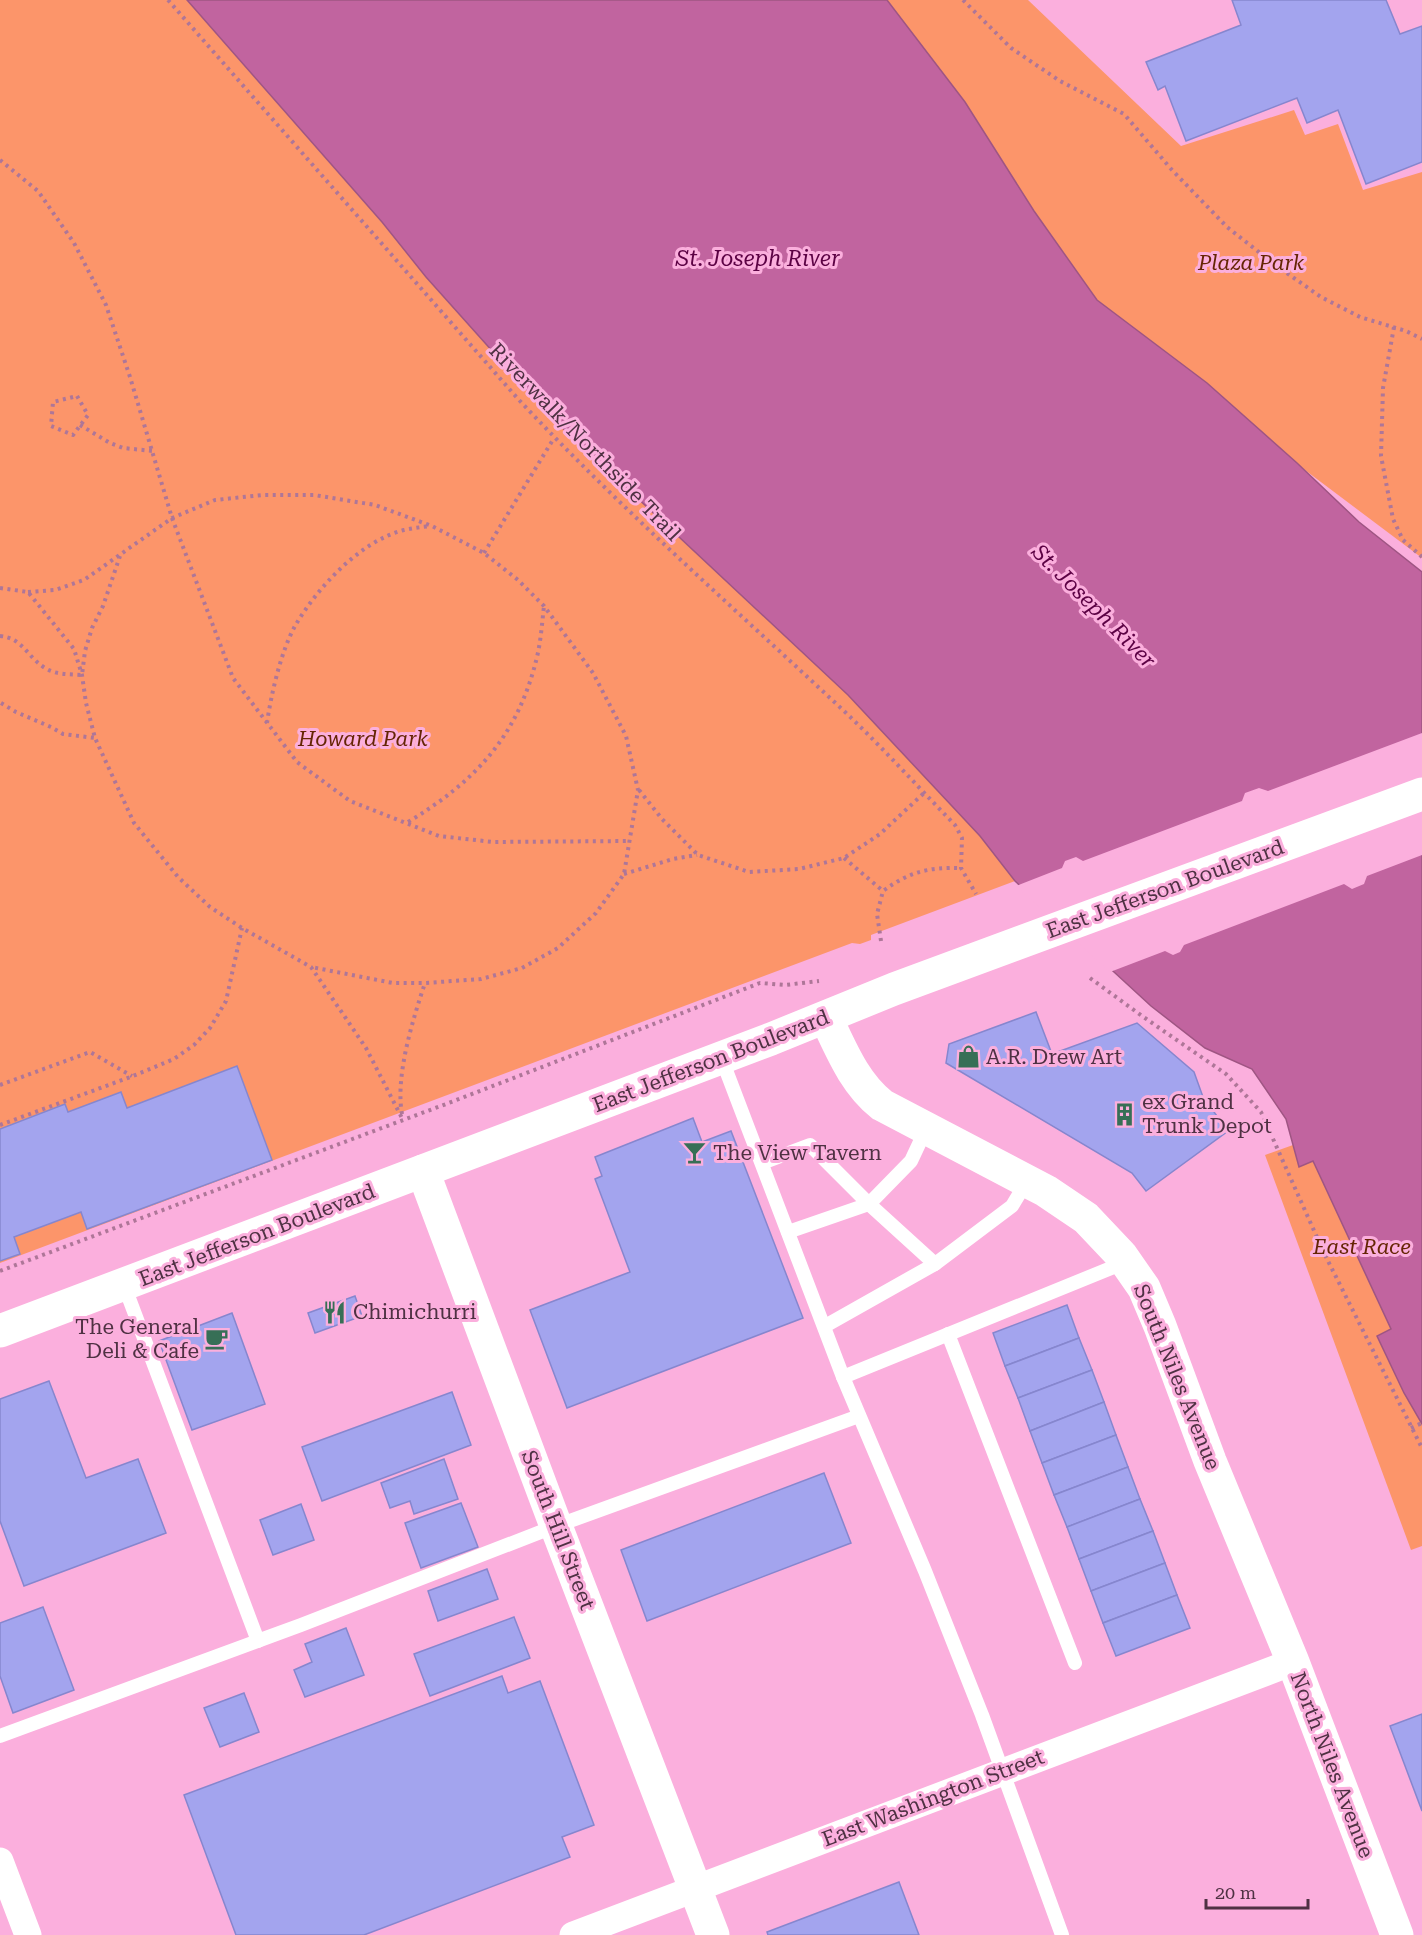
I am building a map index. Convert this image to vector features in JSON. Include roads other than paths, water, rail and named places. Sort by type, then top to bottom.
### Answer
[{"type":"street","name":"East Jefferson Boulevard","points":[[0,1331],[826,1018],[894,989],[1422,794]]},
{"type":"street","name":"South Niles Avenue","points":[[826,1018],[852,1071],[870,1096],[926,1129],[1046,1191],[1086,1218],[1126,1262],[1144,1288],[1160,1326],[1210,1461],[1293,1662]]},
{"type":"street","name":"South Hill Street","points":[[423,1171],[713,1935]]},
{"type":"street","name":"East Washington Street","points":[[573,1935],[1293,1662]]},
{"type":"street","name":"North Niles Avenue","points":[[1293,1662],[1397,1935]]},
{"type":"street","points":[[0,1861],[28,1935]]},
{"type":"lane","points":[[721,1058],[843,1377],[925,1571],[1003,1771],[1062,1935]]},
{"type":"lane","points":[[788,1232],[869,1204],[911,1161],[926,1129]]},
{"type":"lane","points":[[762,1163],[810,1145],[869,1204],[936,1264]]},
{"type":"lane","points":[[825,1326],[936,1264],[1012,1206],[1027,1181]]},
{"type":"lane","points":[[843,1377],[1126,1262]]},
{"type":"lane","points":[[124,1285],[258,1641]]},
{"type":"lane","points":[[948,1334],[1074,1663]]},
{"type":"lane","points":[[0,1736],[258,1641],[556,1526],[859,1416]]},
{"type":"water","name":"St. Joseph River","points":[[187,0],[887,0],[965,102],[1034,211],[1097,300],[1207,383],[1359,522],[1422,572],[1422,1424],[1404,1393],[1377,1336],[1391,1329],[1313,1161],[1299,1167],[1286,1119],[1252,1069],[1205,1048],[1151,1006],[1015,881],[980,836],[848,695],[555,421],[426,277],[382,222]]},
{"type":"place","name":"A.R. Drew Art","points":[[968,1057]]},
{"type":"place","name":"ex Grand Trunk Depot","points":[[1124,1114]]},
{"type":"place","name":"The View Tavern","points":[[695,1153]]},
{"type":"place","name":"Chimichurri","points":[[335,1312]]},
{"type":"place","name":"The General Deli & Cafe","points":[[217,1339]]},
{"type":"park label","name":"Plaza Park","points":[[1251,263]]},
{"type":"park label","name":"Howard Park","points":[[363,739]]},
{"type":"park label","name":"East Race","points":[[1362,1247]]}]
